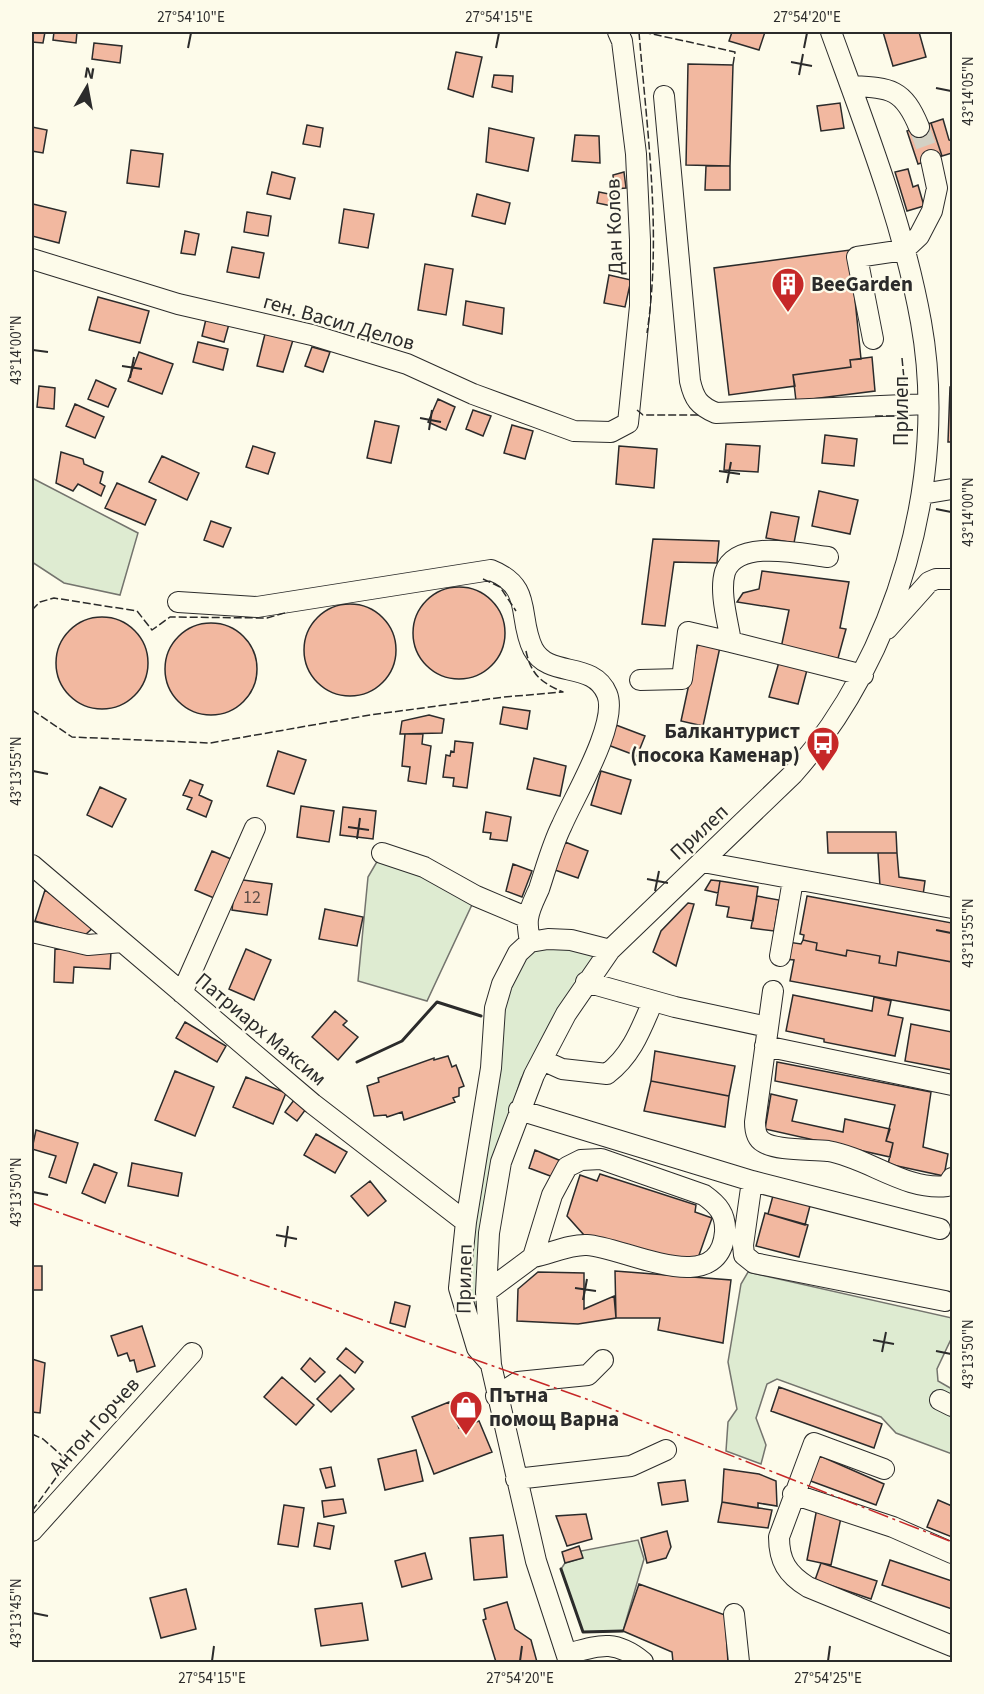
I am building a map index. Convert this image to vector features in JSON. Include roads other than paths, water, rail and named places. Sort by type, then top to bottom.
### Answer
[{"type":"street","name":"Дан Колов","points":[[618,32],[622,41],[636,154],[640,240],[640,306],[628,423]]},
{"type":"street","name":"Прилеп","points":[[568,1658],[536,1561],[496,1396],[491,1365],[486,1292],[489,1233],[501,1162],[519,1110],[542,1060],[586,982],[610,950],[703,862],[811,754],[863,675],[882,634],[905,562],[922,494],[928,404],[921,323],[904,250],[851,86],[831,32]]},
{"type":"street","points":[[851,86],[884,87],[900,94],[919,127]]},
{"type":"street","points":[[664,96],[690,381],[694,396],[701,407],[716,412],[928,404]]},
{"type":"street","points":[[873,339],[857,257],[904,250],[919,236],[932,210],[937,188],[931,160]]},
{"type":"street","name":"ген. Васил Делов","points":[[32,259],[178,304],[312,335],[407,364],[473,394],[574,431],[611,432],[628,423]]},
{"type":"street","points":[[922,494],[952,489]]},
{"type":"street","points":[[731,642],[724,585],[725,572],[730,564],[746,554],[764,550],[828,557]]},
{"type":"street","points":[[178,602],[257,607],[480,571],[491,570],[504,574],[517,587],[533,649],[544,662],[562,668],[585,671],[602,684],[608,696],[609,709],[591,768],[561,826],[528,918],[530,942]]},
{"type":"street","points":[[882,634],[928,582],[936,579],[952,579]]},
{"type":"street","points":[[640,680],[682,679],[688,632],[863,675]]},
{"type":"street","points":[[182,993],[255,828]]},
{"type":"street","points":[[382,853],[424,867],[476,896],[528,918]]},
{"type":"street","points":[[703,862],[952,908]]},
{"type":"street","name":"Патриарх Максим","points":[[32,865],[312,1104],[466,1222]]},
{"type":"street","points":[[780,956],[793,880]]},
{"type":"street","points":[[32,932],[88,945],[122,942]]},
{"type":"street","points":[[491,1365],[477,1348],[459,1288],[466,1222],[491,1068],[495,1008],[502,984],[518,953],[530,942],[548,939],[571,940],[610,950]]},
{"type":"street","points":[[586,982],[767,1037],[952,1085]]},
{"type":"street","points":[[773,991],[755,1122],[756,1132],[762,1142],[830,1152],[922,1186],[947,1186],[952,1178]]},
{"type":"street","points":[[542,1060],[562,1069],[608,1074],[622,1063],[636,1043],[653,1001]]},
{"type":"street","points":[[519,1110],[752,1181],[940,1229]]},
{"type":"street","points":[[486,1292],[533,1257],[586,1245],[681,1267],[701,1268],[713,1260],[721,1248],[725,1220],[717,1204],[704,1195],[601,1159],[581,1160],[567,1167],[552,1196],[533,1257]]},
{"type":"street","points":[[752,1181],[742,1245],[744,1255],[754,1263],[945,1301]]},
{"type":"street","name":"Антон Горчев","points":[[32,1531],[192,1353]]},
{"type":"street","points":[[496,1396],[518,1382],[588,1375],[603,1360]]},
{"type":"street","points":[[884,1469],[814,1443],[793,1494],[779,1537],[779,1553],[784,1566],[808,1587],[952,1646]]},
{"type":"street","points":[[516,1479],[632,1466],[666,1450]]},
{"type":"street","points":[[793,1494],[893,1527],[952,1553]]},
{"type":"street","points":[[734,1614],[739,1662]]},
{"type":"street","points":[[568,1658],[613,1645],[628,1651],[642,1662]]},
{"type":"tunnel","points":[[919,127],[931,160]]},
{"type":"place","name":"BeeGarden","points":[[788,313]]},
{"type":"place","name":"Балкантурист (посока Каменар)","points":[[823,772]]},
{"type":"place","name":"Пътна помощ Варна","points":[[466,1436]]}]
